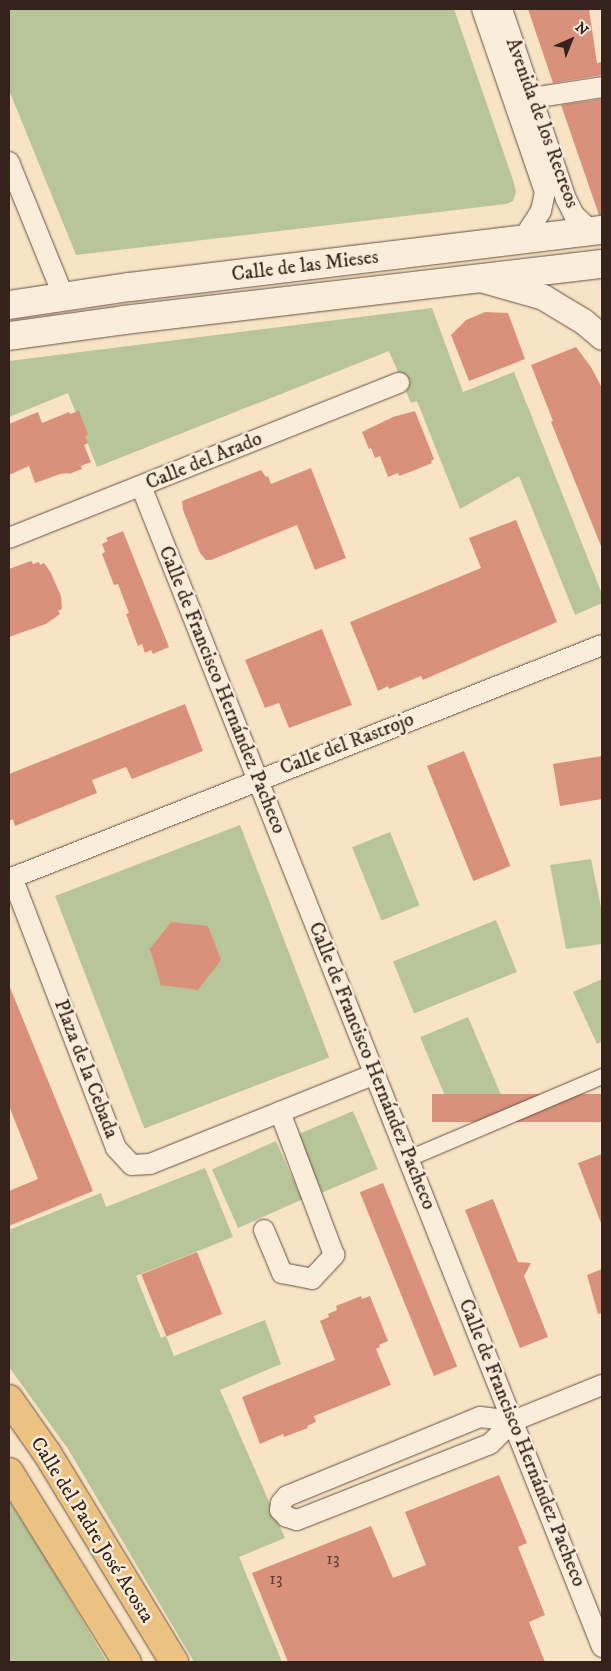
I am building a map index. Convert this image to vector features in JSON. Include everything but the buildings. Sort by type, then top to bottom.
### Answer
[{"type":"highway","name":"Calle del Padre José Acosta","points":[[9,1399],[47,1453],[174,1662]]},
{"type":"highway","name":"Calle del Padre José Acosta","points":[[9,1472],[127,1662]]},
{"type":"main road","name":"Calle de las Mieses","points":[[9,305],[63,296],[597,231]]},
{"type":"main road","points":[[522,240],[602,264]]},
{"type":"main road","name":"Calle de las Mieses","points":[[9,335],[602,264]]},
{"type":"main road","points":[[9,335],[40,316],[63,296],[69,307],[80,314],[124,320]]},
{"type":"street","name":"Avenida de los Recreos","points":[[482,9],[545,192],[541,211],[522,240]]},
{"type":"street","name":"Avenida de los Recreos","points":[[502,9],[566,199],[574,215],[597,231]]},
{"type":"street","points":[[532,98],[602,87]]},
{"type":"street","points":[[9,162],[63,296]]},
{"type":"street","points":[[478,278],[543,297],[583,321],[602,337]]},
{"type":"street","name":"Calle del Arado","points":[[9,538],[399,383]]},
{"type":"street","name":"Calle de Francisco Hernández Pacheco","points":[[141,486],[602,1647]]},
{"type":"street","name":"Calle del Rastrojo","points":[[10,878],[257,779],[602,645]]},
{"type":"street","name":"Plaza de la Cebada","points":[[10,878],[116,1148],[132,1165],[150,1164],[374,1074]]},
{"type":"street","points":[[418,1154],[602,1076]]},
{"type":"street","points":[[264,1230],[282,1273],[312,1279],[334,1255],[280,1112]]},
{"type":"street","points":[[513,1421],[480,1417],[287,1496],[281,1503],[280,1510],[287,1517],[297,1520],[490,1444],[513,1421],[602,1385]]},
{"type":"green space","points":[[9,9],[454,9],[513,180],[516,192],[513,201],[506,204],[76,255],[9,90]]},
{"type":"green space","points":[[432,308],[463,392],[514,372],[602,594],[602,603],[575,615],[519,476],[460,509],[417,401],[411,403],[389,351],[97,467],[68,393],[9,417],[9,361]]},
{"type":"green space","points":[[240,825],[329,1057],[144,1128],[55,896]]},
{"type":"green space","points":[[390,832],[420,905],[382,921],[352,847]]},
{"type":"green space","points":[[591,859],[602,912],[602,944],[566,949],[550,865]]},
{"type":"green space","points":[[496,920],[517,972],[414,1014],[393,962]]},
{"type":"green space","points":[[602,979],[602,1041],[597,1044],[573,992]]},
{"type":"green space","points":[[468,1017],[501,1095],[453,1116],[420,1037]]},
{"type":"green space","points":[[353,1111],[378,1169],[322,1192],[298,1134]]},
{"type":"green space","points":[[276,1141],[302,1199],[238,1228],[212,1169]]},
{"type":"green space","points":[[205,1168],[233,1237],[136,1276],[161,1338],[166,1336],[174,1356],[265,1320],[281,1364],[220,1390],[285,1538],[239,1557],[282,1662],[194,1662],[68,1449],[9,1367],[9,1230],[101,1193],[106,1207]]},
{"type":"green space","points":[[9,1501],[47,1561],[107,1662],[9,1662]]}]
